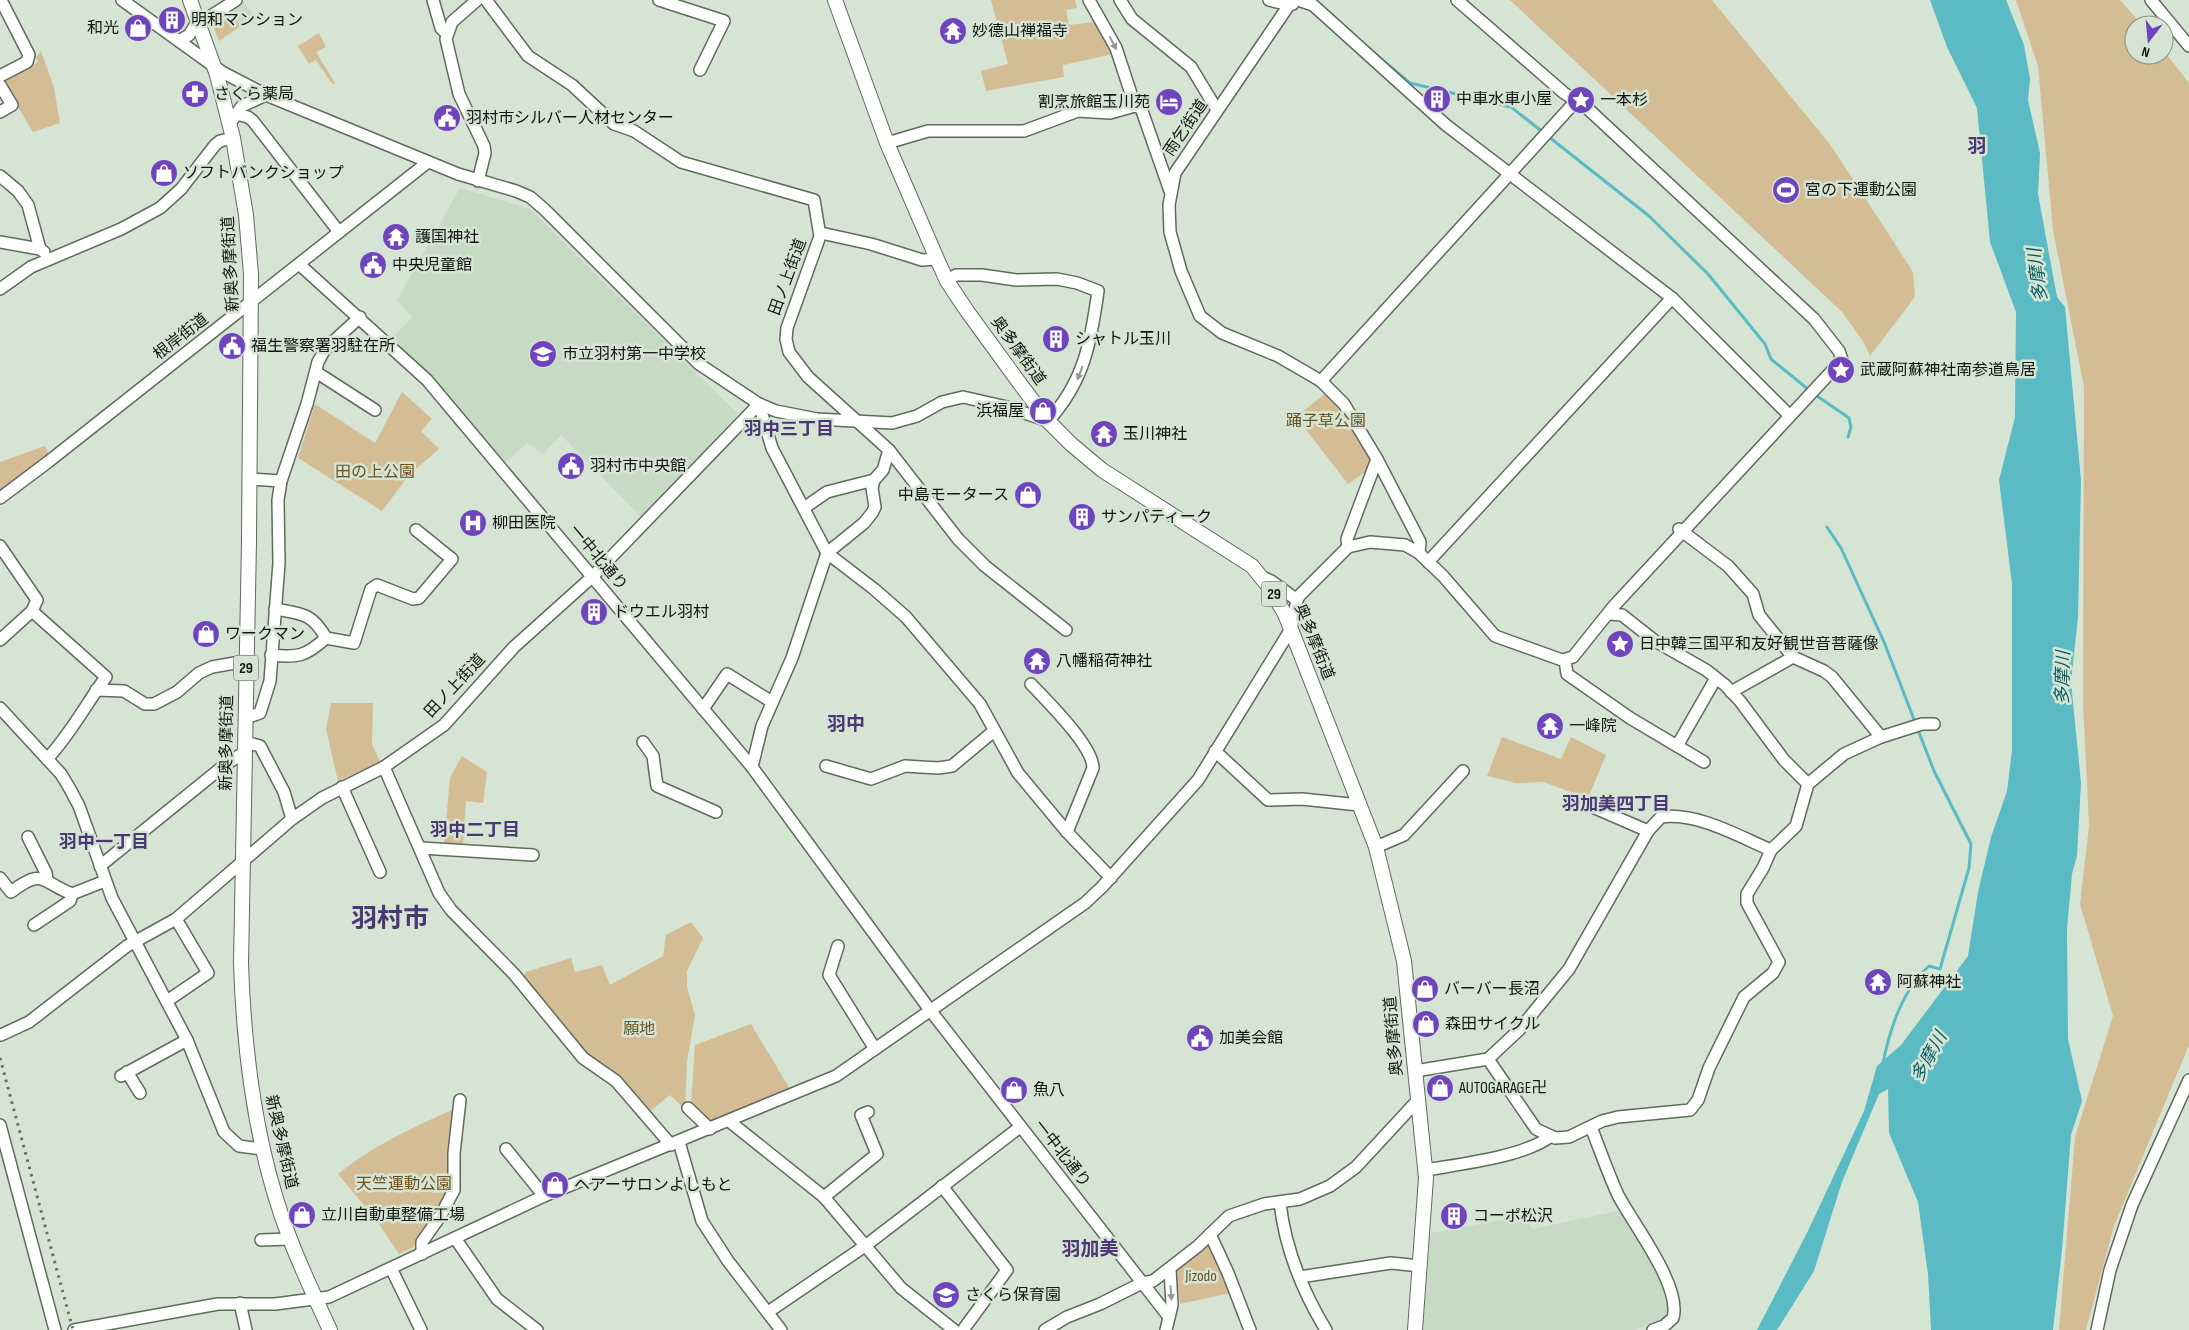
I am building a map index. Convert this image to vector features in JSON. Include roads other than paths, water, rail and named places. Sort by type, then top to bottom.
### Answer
[{"type":"main road","name":"新奥多摩街道","points":[[190,0],[233,126],[247,224],[252,303],[242,862],[242,1016],[247,1064],[262,1149],[290,1239],[330,1330]]},
{"type":"main road","name":"奥多摩街道","points":[[835,0],[887,143],[947,281],[967,311],[1048,421],[1071,444],[1102,470],[1242,559],[1262,577],[1277,598],[1291,630],[1376,847],[1404,961],[1415,1071],[1416,1101],[1426,1170],[1415,1330]]},
{"type":"street","points":[[0,76],[27,62],[29,56],[1,0]]},
{"type":"street","points":[[122,0],[214,66],[266,95],[428,162],[516,191],[537,203],[699,364],[760,404],[792,416],[862,423],[892,423],[906,420],[942,402],[963,397],[1007,407],[1048,421],[1067,399],[1080,375],[1085,359],[1098,291],[1077,283],[1057,279],[1016,280],[982,275],[956,275],[947,281]]},
{"type":"street","points":[[179,41],[189,35],[198,21],[211,16],[236,0]]},
{"type":"street","points":[[433,0],[441,28],[447,34]]},
{"type":"street","points":[[477,0],[456,17],[447,34],[450,57],[459,94],[484,146],[482,166],[478,180]]},
{"type":"street","name":"田ノ上街道","points":[[486,0],[528,56],[572,84],[614,124],[634,131],[681,162],[814,200],[821,233],[794,306],[786,339],[792,358],[808,377],[862,423],[889,450],[958,539],[985,566],[1066,630]]},
{"type":"street","points":[[659,0],[724,21],[700,70]]},
{"type":"street","points":[[887,143],[928,130],[1024,131],[1078,111],[1110,113],[1134,106],[1116,48],[1089,0]]},
{"type":"street","points":[[1120,0],[1132,19],[1191,67],[1217,110]]},
{"type":"street","points":[[1269,0],[1289,5],[1301,0],[1313,5],[1446,125],[1511,172],[1672,298],[1789,415]]},
{"type":"street","points":[[74,1330],[190,1308],[240,1303],[275,1304],[316,1301],[329,1297],[544,1196],[836,1076],[1085,903],[1111,878],[1186,796],[1198,780],[1291,630],[1297,600],[1311,583],[1348,547],[1370,542],[1405,545],[1420,553],[1495,636],[1566,660],[1573,656],[1681,530],[1842,360],[1839,351],[1814,319],[1587,108],[1574,102],[1456,0]]},
{"type":"street","points":[[2151,0],[2189,46]]},
{"type":"street","name":"雨乞街道","points":[[1170,192],[1172,181],[1179,166],[1289,5]]},
{"type":"street","points":[[0,85],[12,105],[0,112]]},
{"type":"street","points":[[0,290],[31,267],[121,229],[160,208],[181,189],[233,126],[245,104],[266,95]]},
{"type":"street","points":[[1321,381],[1574,102]]},
{"type":"street","name":"雨乞街道","points":[[1134,106],[1141,108],[1170,192]]},
{"type":"street","points":[[233,126],[248,117],[253,121],[339,232]]},
{"type":"street","name":"根岸街道","points":[[0,498],[252,303],[428,162]]},
{"type":"street","points":[[0,176],[24,197],[40,250]]},
{"type":"street","points":[[1170,192],[1169,220],[1172,244],[1200,316],[1222,333],[1278,356],[1321,381],[1344,404],[1377,459],[1420,542],[1420,553]]},
{"type":"street","points":[[821,233],[871,244],[922,260],[937,259]]},
{"type":"street","points":[[0,242],[40,250],[53,258]]},
{"type":"street","name":"一中北通り","points":[[300,265],[360,317],[427,380],[752,767],[930,1010],[1169,1317]]},
{"type":"street","points":[[1428,562],[1672,298]]},
{"type":"street","points":[[246,718],[260,713],[270,682],[279,563],[278,500],[281,481],[318,362],[325,349],[360,317]]},
{"type":"street","points":[[316,372],[374,410]]},
{"type":"street","points":[[760,404],[772,448],[827,553],[874,589],[906,617],[980,704],[1018,773],[1067,832],[1111,878]]},
{"type":"street","name":"田ノ上街道","points":[[1,1036],[29,1022],[99,966],[176,919],[292,819],[322,798],[384,767],[444,725],[514,647],[592,577],[760,404]]},
{"type":"street","points":[[752,767],[762,726],[792,658],[827,553],[864,523],[872,513],[875,507],[872,488],[874,480],[883,470],[889,450]]},
{"type":"street","points":[[1348,547],[1347,538],[1377,459]]},
{"type":"street","points":[[250,480],[281,481]]},
{"type":"street","points":[[804,508],[827,492],[874,480]]},
{"type":"street","points":[[276,609],[302,614],[317,623],[326,638],[354,643],[371,589],[377,586],[413,599],[419,598],[452,560],[416,530]]},
{"type":"street","points":[[1681,530],[1728,566],[1753,594],[1759,615],[1793,657],[1824,671],[1832,677],[1881,737]]},
{"type":"street","points":[[0,546],[37,600],[32,610],[0,640]]},
{"type":"street","points":[[1262,577],[1272,581],[1297,600]]},
{"type":"street","points":[[32,610],[106,677],[61,745],[47,759]]},
{"type":"street","points":[[1610,614],[1622,615],[1655,640],[1706,670],[1716,678],[1731,692],[1784,760],[1808,784]]},
{"type":"street","points":[[271,655],[292,658],[310,652],[326,638]]},
{"type":"street","points":[[1731,692],[1793,657]]},
{"type":"street","points":[[1566,660],[1567,674],[1630,718],[1704,762]]},
{"type":"street","points":[[96,690],[124,690],[146,704],[154,704],[177,692],[199,673],[212,667],[246,662]]},
{"type":"street","points":[[703,709],[727,674],[772,702]]},
{"type":"street","points":[[1677,746],[1716,678]]},
{"type":"street","points":[[1031,684],[1062,717],[1093,758],[1093,768],[1067,832]]},
{"type":"street","points":[[0,708],[61,774],[79,806],[105,881],[187,1040],[224,1132],[239,1146],[262,1149]]},
{"type":"street","points":[[1488,1059],[1536,1129],[1551,1136],[1569,1137],[1610,1118],[1687,1111],[1695,1104],[1712,1061],[1744,997],[1773,973],[1778,966],[1778,959],[1746,899],[1771,850],[1796,826],[1808,784],[1844,754],[1881,737],[1923,725]]},
{"type":"street","points":[[826,766],[871,779],[905,766],[938,768],[952,766],[994,731]]},
{"type":"street","points":[[643,742],[653,756],[657,786],[716,812]]},
{"type":"street","points":[[100,866],[245,747],[260,746],[284,792],[292,819]]},
{"type":"street","points":[[1215,751],[1268,800],[1302,799],[1359,805]]},
{"type":"street","points":[[384,767],[421,848],[439,893],[451,910],[514,974],[583,1058],[616,1081],[675,1143],[702,1221],[728,1261],[781,1330]]},
{"type":"street","points":[[1376,847],[1404,835],[1463,771]]},
{"type":"street","points":[[342,787],[380,872]]},
{"type":"street","points":[[1595,808],[1648,831]]},
{"type":"street","points":[[1415,1071],[1488,1059],[1519,1030],[1569,969],[1648,831],[1661,817],[1675,815],[1708,824],[1771,850]]},
{"type":"street","points":[[28,837],[46,873],[47,880]]},
{"type":"street","points":[[421,848],[534,855]]},
{"type":"street","points":[[0,878],[11,892],[28,879],[47,880],[72,894]]},
{"type":"street","points":[[72,894],[105,881]]},
{"type":"street","points":[[34,925],[70,901],[72,894]]},
{"type":"street","points":[[167,1001],[208,973],[176,919]]},
{"type":"street","points":[[838,946],[829,975],[875,1049]]},
{"type":"street","points":[[140,1093],[124,1074],[187,1040]]},
{"type":"street","points":[[2097,1330],[2110,1270],[2130,1213],[2159,1142],[2189,1080]]},
{"type":"street","points":[[422,1254],[422,1242],[441,1215],[454,1190],[454,1153],[460,1100]]},
{"type":"street","points":[[1045,1330],[1067,1317],[1100,1304],[1142,1283],[1153,1281],[1170,1269],[1229,1216],[1264,1204],[1280,1203],[1315,1194],[1338,1181],[1366,1156],[1416,1101]]},
{"type":"street","points":[[688,1108],[710,1129]]},
{"type":"street","points":[[824,1197],[877,1154],[861,1115],[868,1112]]},
{"type":"street","points":[[728,1121],[824,1197],[901,1288],[954,1330]]},
{"type":"street","points":[[0,1125],[55,1330]]},
{"type":"street","points":[[768,1312],[865,1246],[1020,1127]]},
{"type":"street","points":[[1591,1127],[1618,1193],[1632,1221],[1662,1267],[1674,1304],[1673,1318],[1654,1330]]},
{"type":"street","points":[[1426,1170],[1504,1155],[1544,1142],[1551,1136]]},
{"type":"street","points":[[506,1149],[544,1196]]},
{"type":"street","points":[[942,1186],[1007,1270],[963,1330]]},
{"type":"street","points":[[1280,1203],[1284,1228],[1300,1277],[1326,1330]]},
{"type":"street","points":[[1210,1234],[1228,1273],[1250,1330]]},
{"type":"street","points":[[455,1238],[497,1299],[535,1330]]},
{"type":"street","points":[[261,1240],[290,1239]]},
{"type":"street","points":[[1300,1277],[1391,1263],[1420,1266]]},
{"type":"street","points":[[392,1268],[421,1330]]},
{"type":"street","points":[[1166,1330],[1172,1305],[1170,1269]]},
{"type":"street","points":[[240,1303],[246,1330]]},
{"type":"water","name":"多摩川","points":[[1930,0],[2006,0],[2024,45],[2030,79],[2028,100],[2040,153],[2038,194],[2057,297],[2065,307],[2081,480],[2078,617],[2071,682],[2081,783],[2077,856],[2072,874],[2067,929],[2068,1039],[2082,1101],[2071,1135],[2062,1250],[2053,1330],[1931,1330],[1928,1274],[1918,1202],[1889,1133],[1888,1089],[1879,1094],[1842,1182],[1814,1271],[1777,1330],[1757,1330],[1807,1233],[1864,1111],[1877,1066],[1901,1045],[1968,956],[1978,892],[1991,837],[2007,791],[2012,750],[2012,584],[1999,480],[2015,417],[2016,312],[1990,242],[1977,108],[1947,47]]},
{"type":"waterway","points":[[1375,54],[1410,83],[1511,107],[1649,216],[1708,274],[1765,344],[1771,359],[1809,390]]},
{"type":"waterway","points":[[1814,394],[1849,418],[1851,427],[1848,437]]},
{"type":"waterway","points":[[1827,527],[1841,548],[1884,642],[1934,771],[1971,844],[1969,868],[1940,969],[1929,966],[1911,986],[1898,1010],[1889,1036],[1883,1063]]},
{"type":"railway","points":[[0,1058],[73,1330]]},
{"type":"place","name":"明和マンション","points":[[172,20]]},
{"type":"place","name":"和光","points":[[138,28]]},
{"type":"place","name":"妙德山禅福寺","points":[[953,31]]},
{"type":"place","name":"さくら薬局","points":[[195,94]]},
{"type":"place","name":"中車水車小屋","points":[[1437,99]]},
{"type":"place","name":"一本杉","points":[[1581,100]]},
{"type":"place","name":"割烹旅館玉川苑","points":[[1169,102]]},
{"type":"place","name":"羽村市シルバー人材センター","points":[[447,118]]},
{"type":"place","name":"ソフトバンクショップ","points":[[164,173]]},
{"type":"place","name":"宮の下運動公園","points":[[1786,190]]},
{"type":"place","name":"護国神社","points":[[396,237]]},
{"type":"place","name":"中央児童館","points":[[373,265]]},
{"type":"place","name":"シャトル玉川","points":[[1056,339]]},
{"type":"place","name":"福生警察署羽駐在所","points":[[232,346]]},
{"type":"place","name":"市立羽村第一中学校","points":[[543,354]]},
{"type":"place","name":"武蔵阿蘇神社南参道鳥居","points":[[1841,370]]},
{"type":"place","name":"浜福屋","points":[[1043,411]]},
{"type":"place","name":"玉川神社","points":[[1104,434]]},
{"type":"place","name":"羽村市中央館","points":[[571,466]]},
{"type":"place","name":"中島モータース","points":[[1028,495]]},
{"type":"place","name":"サンパティーク","points":[[1082,517]]},
{"type":"place","name":"柳田医院","points":[[473,523]]},
{"type":"place","name":"ドウエル羽村","points":[[594,612]]},
{"type":"place","name":"ワークマン","points":[[206,634]]},
{"type":"place","name":"日中韓三国平和友好観世音菩薩像","points":[[1620,644]]},
{"type":"place","name":"八幡稲荷神社","points":[[1037,661]]},
{"type":"place","name":"一峰院","points":[[1550,726]]},
{"type":"place","name":"阿蘇神社","points":[[1878,982]]},
{"type":"place","name":"バーバー長沼","points":[[1425,989]]},
{"type":"place","name":"森田サイクル","points":[[1426,1024]]},
{"type":"place","name":"加美会館","points":[[1200,1038]]},
{"type":"place","name":"AUTOGARAGE卍","points":[[1440,1088]]},
{"type":"place","name":"魚八","points":[[1014,1090]]},
{"type":"place","name":"ヘアーサロンよしもと","points":[[555,1185]]},
{"type":"place","name":"立川自動車整備工場","points":[[302,1215]]},
{"type":"place","name":"コーポ松沢","points":[[1454,1216]]},
{"type":"place","name":"さくら保育園","points":[[946,1295]]},
{"type":"district","name":"羽","points":[[1977,146]]},
{"type":"district","name":"羽中三丁目","points":[[789,429]]},
{"type":"district","name":"羽中","points":[[846,724]]},
{"type":"district","name":"羽加美四丁目","points":[[1616,804]]},
{"type":"district","name":"羽中二丁目","points":[[475,830]]},
{"type":"district","name":"羽中一丁目","points":[[104,842]]},
{"type":"district","name":"羽村市","points":[[390,919]]},
{"type":"district","name":"羽加美","points":[[1090,1249]]},
{"type":"park label","name":"踊子草公園","points":[[1326,421]]},
{"type":"park label","name":"田の上公園","points":[[375,472]]},
{"type":"park label","name":"願地","points":[[639,1029]]},
{"type":"park label","name":"天竺運動公園","points":[[404,1184]]},
{"type":"park label","name":"Jizodo","points":[[1201,1276]]}]
